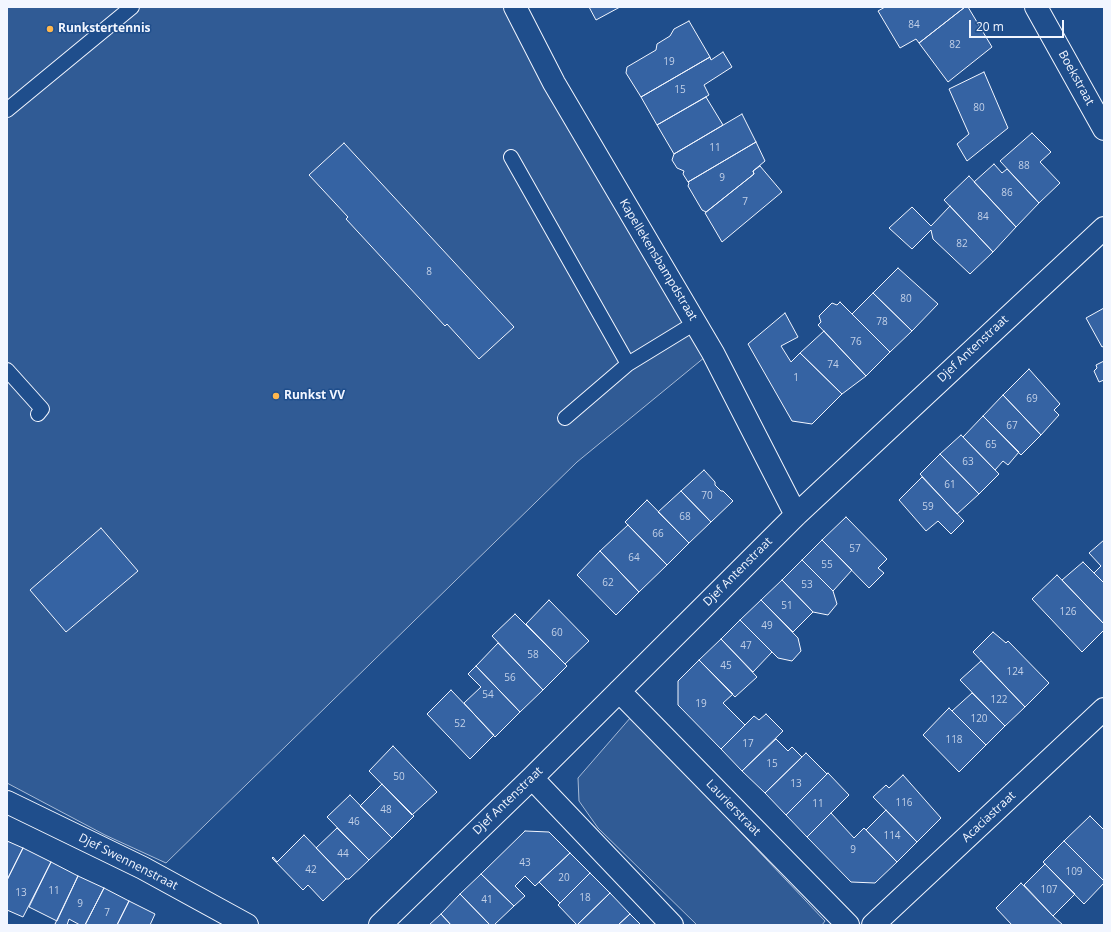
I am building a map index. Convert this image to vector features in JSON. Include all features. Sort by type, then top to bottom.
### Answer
[{"type":"street","name":"Kapellekensbampdstraat","points":[[515,7],[554,83],[714,353],[796,515]]},
{"type":"street","name":"Boekstraat","points":[[1036,7],[1104,129]]},
{"type":"street","name":"Djef Antenstraat","points":[[380,925],[532,778],[796,515],[1104,228]]},
{"type":"street","name":"Laurierstraat","points":[[619,690],[848,925]]},
{"type":"street","name":"Acaciastraat","points":[[873,925],[1104,709]]},
{"type":"street","points":[[532,778],[672,925]]},
{"type":"street","name":"Djef Swennenstraat","points":[[7,802],[143,868],[247,925]]},
{"type":"lane","points":[[7,110],[132,7]]},
{"type":"lane","points":[[511,157],[628,364]]},
{"type":"lane","points":[[566,418],[628,364],[695,323]]},
{"type":"lane","points":[[7,370],[42,409],[38,414]]},
{"type":"shaded area","points":[[7,7],[503,7],[705,357],[577,462],[166,863],[105,835],[7,783]]},
{"type":"shaded area","points":[[631,717],[825,921],[822,925],[697,925],[598,828],[579,801],[578,778]]},
{"type":"building","points":[[589,7],[620,7],[596,20]]},
{"type":"building","points":[[885,7],[965,7],[919,43],[916,39],[900,48],[878,11]]},
{"type":"building","points":[[965,7],[968,7],[992,47],[948,82],[919,43]]},
{"type":"building","points":[[689,21],[710,57],[641,97],[626,73],[627,67],[656,50],[657,44],[670,36],[674,29]]},
{"type":"building","points":[[723,52],[732,67],[704,85],[709,95],[657,125],[641,97],[710,57],[711,60]]},
{"type":"building","points":[[984,72],[1008,128],[967,161],[957,144],[969,134],[949,89]]},
{"type":"building","points":[[706,97],[723,125],[674,154],[657,125]]},
{"type":"building","points":[[742,114],[756,142],[688,182],[683,174],[684,171],[677,168],[672,160],[674,154]]},
{"type":"building","points":[[1032,133],[1051,152],[1040,162],[1060,183],[1039,203],[1000,161]]},
{"type":"building","points":[[756,142],[765,161],[753,171],[754,174],[706,212],[702,210],[688,186],[688,182]]},
{"type":"building","points":[[344,143],[514,327],[479,359],[447,324],[445,326],[346,219],[348,217],[309,175]]},
{"type":"building","points":[[994,164],[1002,173],[1007,169],[1039,203],[1016,227],[974,182]]},
{"type":"building","points":[[760,166],[782,192],[722,242],[705,213],[754,174],[753,171]]},
{"type":"building","points":[[969,176],[1016,227],[993,252],[944,200]]},
{"type":"building","points":[[950,206],[993,252],[970,274],[933,239],[931,230],[912,249],[889,228],[912,207],[931,226]]},
{"type":"building","points":[[898,268],[938,304],[912,331],[873,293]]},
{"type":"building","points":[[873,293],[912,331],[890,352],[852,314]]},
{"type":"building","points":[[840,302],[890,352],[866,376],[818,325],[821,322],[819,316],[832,303],[837,305]]},
{"type":"building","points":[[1104,308],[1104,346],[1102,347],[1086,318]]},
{"type":"building","points":[[785,313],[798,337],[781,346],[791,362],[800,353],[842,394],[812,424],[792,421],[748,344]]},
{"type":"building","points":[[824,331],[866,376],[842,394],[800,353]]},
{"type":"building","points":[[1104,361],[1104,380],[1099,382],[1094,371],[1097,368],[1096,365]]},
{"type":"building","points":[[1029,369],[1060,404],[1054,410],[1059,415],[1041,435],[1003,395]]},
{"type":"building","points":[[1003,395],[1041,435],[1021,455],[983,416]]},
{"type":"building","points":[[983,416],[1019,452],[1008,465],[1003,461],[995,470],[963,437]]},
{"type":"building","points":[[961,435],[999,474],[979,494],[940,454]]},
{"type":"building","points":[[940,454],[979,494],[957,514],[920,474]]},
{"type":"building","points":[[704,470],[715,482],[715,485],[733,501],[711,522],[681,491]]},
{"type":"building","points":[[922,477],[964,521],[951,534],[938,521],[926,531],[899,500]]},
{"type":"building","points":[[681,491],[711,522],[689,543],[658,512]]},
{"type":"building","points":[[647,500],[689,543],[667,565],[625,522]]},
{"type":"building","points":[[846,517],[887,559],[878,568],[884,573],[869,588],[822,540]]},
{"type":"building","points":[[628,525],[667,565],[639,592],[600,551]]},
{"type":"building","points":[[101,528],[138,571],[66,632],[30,590]]},
{"type":"building","points":[[822,540],[852,570],[833,591],[802,560]]},
{"type":"building","points":[[1104,540],[1104,583],[1094,573],[1101,566],[1089,553]]},
{"type":"building","points":[[600,551],[639,592],[616,615],[577,575]]},
{"type":"building","points":[[802,560],[833,591],[837,604],[828,615],[813,612],[782,580]]},
{"type":"building","points":[[1083,562],[1104,583],[1104,624],[1062,580]]},
{"type":"building","points":[[1057,575],[1104,624],[1104,630],[1082,652],[1032,599]]},
{"type":"building","points":[[782,580],[813,612],[793,632],[761,600]]},
{"type":"building","points":[[549,600],[589,641],[565,664],[526,624]]},
{"type":"building","points":[[761,600],[798,638],[801,651],[792,661],[778,658],[740,620]]},
{"type":"building","points":[[515,614],[567,666],[543,690],[492,636]]},
{"type":"building","points":[[740,620],[772,652],[753,672],[721,639]]},
{"type":"building","points":[[993,632],[1006,643],[1008,641],[1049,683],[1025,707],[973,652]]},
{"type":"building","points":[[721,639],[757,677],[735,697],[699,660]]},
{"type":"building","points":[[498,643],[543,690],[520,712],[476,666]]},
{"type":"building","points":[[699,660],[733,694],[723,703],[745,725],[721,749],[678,705],[678,681]]},
{"type":"building","points":[[981,661],[1025,707],[1005,726],[960,680]]},
{"type":"building","points":[[476,666],[520,712],[495,737],[464,703],[481,687],[468,674]]},
{"type":"building","points":[[451,690],[494,735],[470,759],[427,714]]},
{"type":"building","points":[[972,693],[1005,726],[986,745],[952,711]]},
{"type":"building","points":[[949,708],[986,745],[959,772],[923,735]]},
{"type":"building","points":[[766,714],[783,731],[742,771],[721,749],[754,716],[759,720]]},
{"type":"building","points":[[776,739],[788,751],[792,747],[802,757],[765,793],[742,771]]},
{"type":"building","points":[[393,746],[437,792],[412,815],[369,771]]},
{"type":"building","points":[[806,753],[827,774],[786,815],[765,793]]},
{"type":"building","points":[[828,773],[849,795],[807,837],[786,815]]},
{"type":"building","points":[[903,775],[941,818],[917,842],[873,797],[886,785],[889,788]]},
{"type":"building","points":[[382,784],[414,816],[392,838],[360,806]]},
{"type":"building","points":[[350,795],[392,838],[369,860],[327,817]]},
{"type":"building","points":[[886,810],[917,842],[897,862],[866,830]]},
{"type":"building","points":[[831,813],[854,838],[864,828],[897,862],[875,883],[851,882],[807,837]]},
{"type":"building","points":[[1090,816],[1104,830],[1104,881],[1064,841]]},
{"type":"building","points":[[337,828],[369,860],[349,879],[346,879],[316,848]]},
{"type":"building","points":[[525,831],[549,832],[570,853],[535,886],[525,876],[515,886],[525,896],[514,906],[481,874]]},
{"type":"building","points":[[304,835],[346,879],[323,901],[308,885],[303,890],[272,858],[273,857],[277,862]]},
{"type":"building","points":[[7,841],[23,848],[7,880]]},
{"type":"building","points":[[1064,841],[1104,881],[1104,883],[1084,904],[1043,862]]},
{"type":"building","points":[[23,848],[51,862],[23,917],[7,910],[7,880]]},
{"type":"building","points":[[570,853],[590,873],[560,903],[539,882]]},
{"type":"building","points":[[51,862],[78,876],[57,921],[29,907]]},
{"type":"building","points":[[1045,864],[1075,894],[1053,916],[1024,885]]},
{"type":"building","points":[[590,873],[610,893],[577,925],[558,905]]},
{"type":"building","points":[[481,874],[514,906],[494,925],[490,925],[460,894]]},
{"type":"building","points":[[78,876],[104,888],[85,925],[80,925],[69,919],[67,925],[55,924]]},
{"type":"building","points":[[1021,883],[1063,925],[1012,925],[996,908]]},
{"type":"building","points":[[104,888],[129,901],[117,925],[85,925]]},
{"type":"building","points":[[610,893],[630,914],[618,925],[577,925]]},
{"type":"building","points":[[460,894],[490,925],[451,925],[441,914]]},
{"type":"building","points":[[129,901],[155,914],[150,925],[117,925]]},
{"type":"building","points":[[441,914],[451,925],[429,925]]},
{"type":"building","points":[[630,914],[641,925],[618,925]]},
{"type":"place","name":"Runkstertennis","points":[[50,29]]},
{"type":"place","name":"Runkst VV","points":[[276,396]]}]
